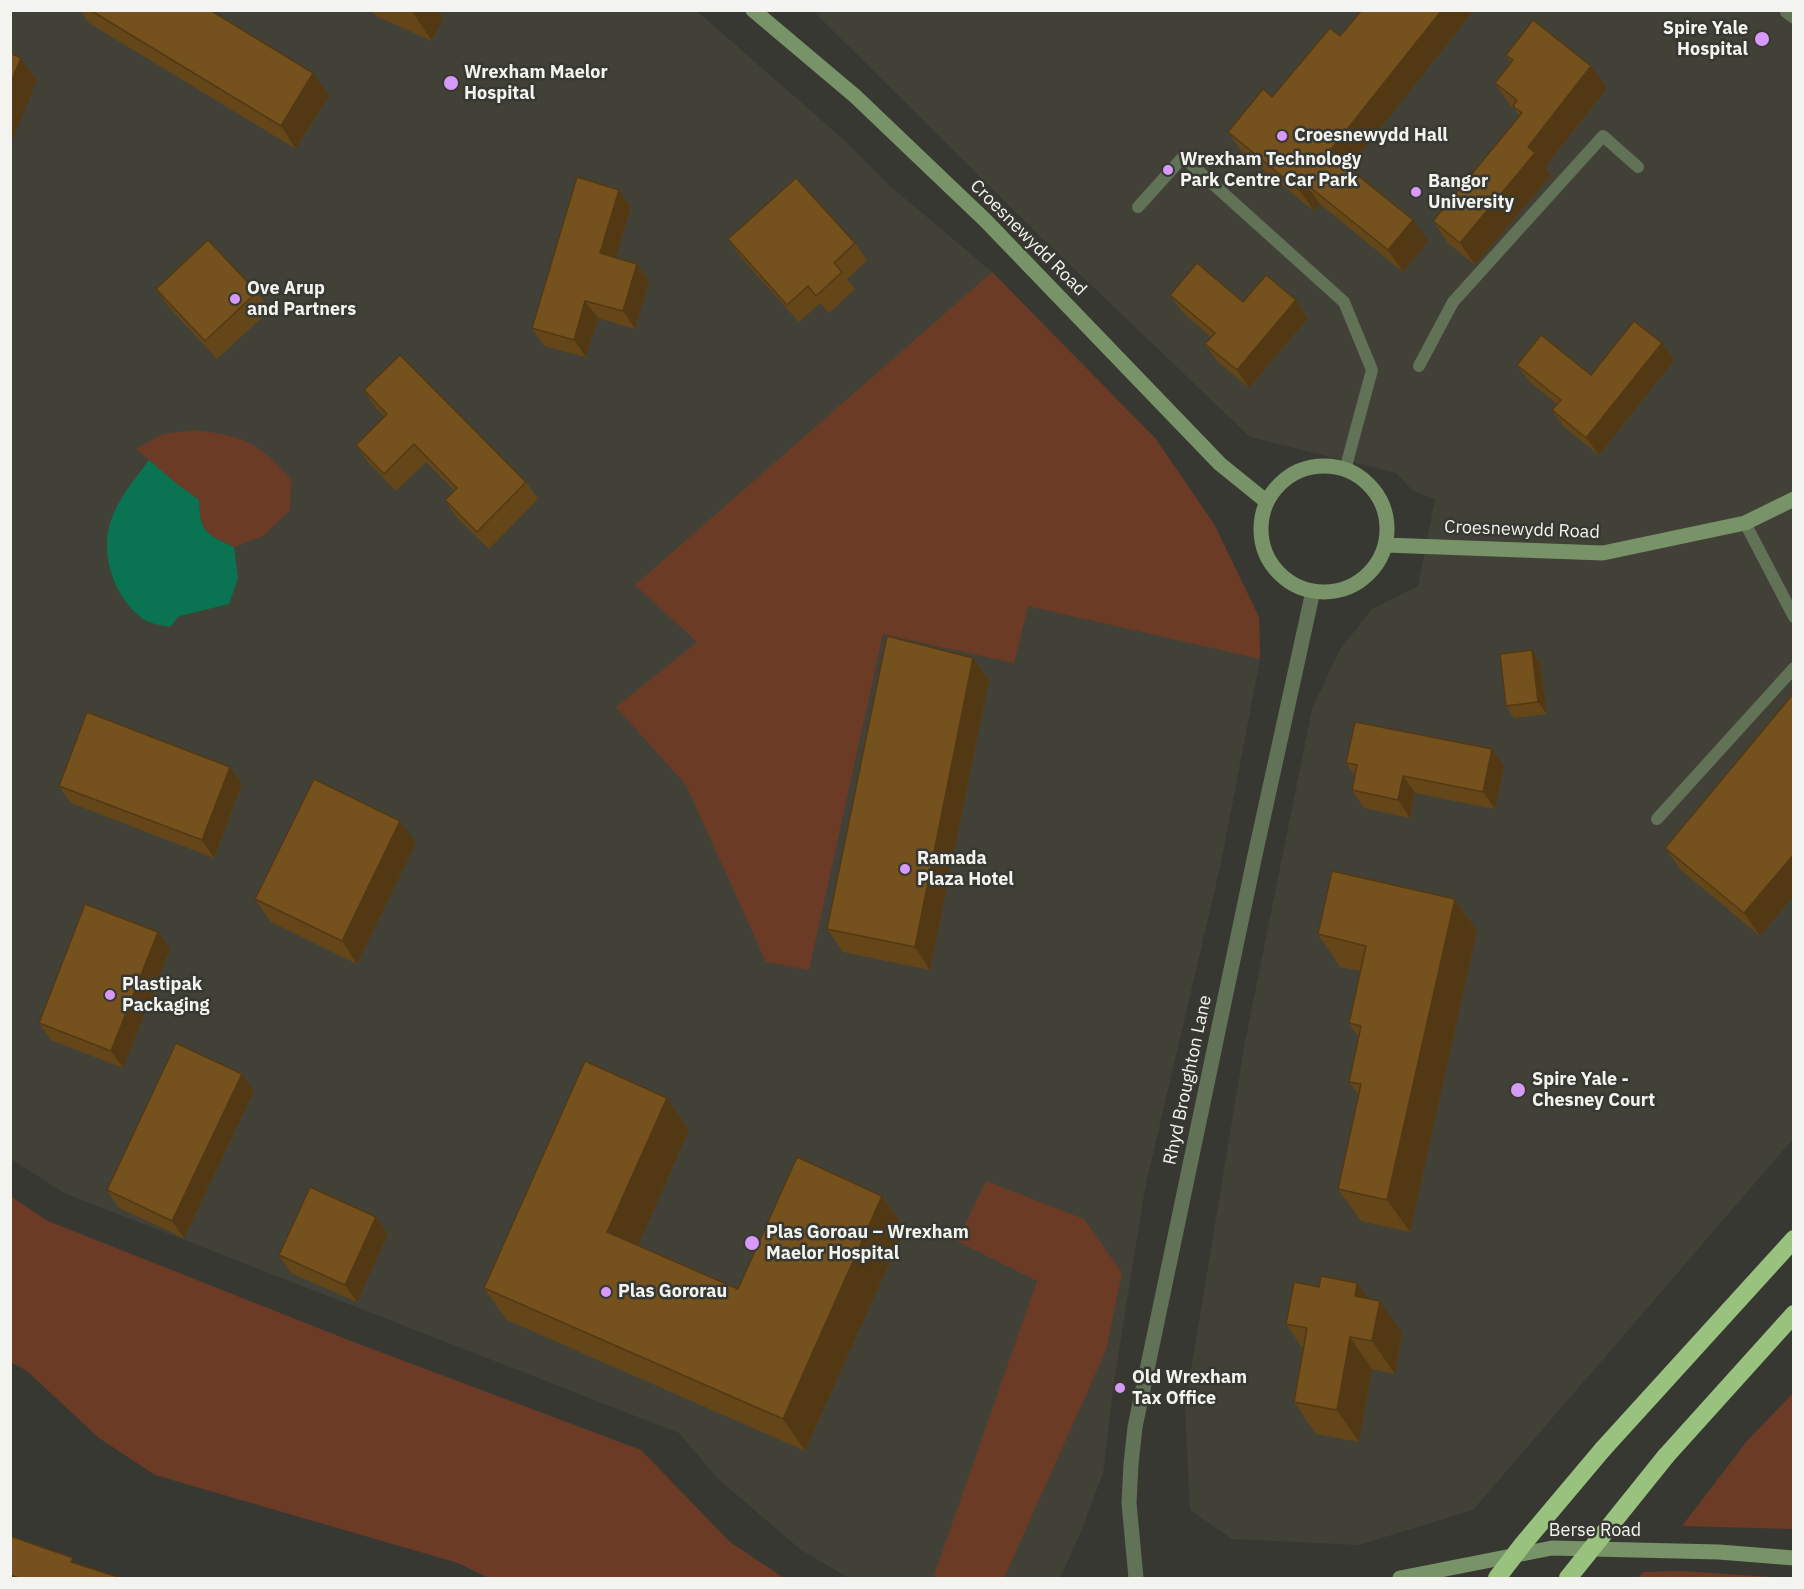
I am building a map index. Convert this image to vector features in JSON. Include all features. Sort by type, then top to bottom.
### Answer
[{"type":"highway","points":[[1497,1578],[1603,1449],[1794,1239]]},
{"type":"highway","points":[[1568,1578],[1665,1456],[1794,1314]]},
{"type":"street","name":"Croesnewydd Road","points":[[753,10],[855,96],[986,221],[1220,464],[1267,502]]},
{"type":"street","points":[[1327,466],[1345,470],[1362,478],[1375,492],[1384,508],[1387,526],[1385,545],[1378,562],[1366,577],[1350,587],[1331,592],[1313,591],[1294,585],[1279,574],[1267,558],[1261,540],[1261,520],[1267,502],[1277,486],[1291,475],[1308,468],[1327,466]]},
{"type":"street","name":"Croesnewydd Road","points":[[1385,545],[1603,553],[1745,523],[1794,499]]},
{"type":"street","name":"Rhyd Broughton Lane","points":[[1136,1578],[1129,1503],[1136,1427],[1255,855],[1313,591]]},
{"type":"street","name":"Berse Road","points":[[1400,1578],[1552,1548],[1719,1552],[1794,1558]]},
{"type":"lane","points":[[1787,10],[1786,12],[1794,18]]},
{"type":"lane","points":[[1419,366],[1453,302],[1604,136],[1638,167]]},
{"type":"lane","points":[[1138,207],[1183,157],[1344,302],[1372,370],[1345,470]]},
{"type":"lane","points":[[1745,523],[1794,617]]},
{"type":"lane","points":[[1657,819],[1794,668]]},
{"type":"shaded area","points":[[10,11],[697,11],[843,139],[889,185],[992,272],[1155,438],[1214,524],[1259,617],[1260,659],[1221,863],[1145,1188],[1114,1382],[1103,1473],[1080,1534],[1060,1578],[849,1578],[801,1550],[717,1478],[679,1433],[64,1193],[11,1159]]},
{"type":"shaded area","points":[[813,11],[1793,11],[1793,1139],[1473,1510],[1359,1545],[1232,1539],[1190,1510],[1185,1406],[1245,1042],[1312,709],[1339,651],[1372,609],[1418,586],[1435,499],[1413,491],[1396,473],[1250,437],[1043,239]]},
{"type":"shaded area","points":[[992,272],[1155,438],[1214,524],[1259,617],[1260,659],[1028,606],[1014,663],[883,634],[809,970],[766,962],[686,785],[616,707],[697,642],[635,585]]},
{"type":"shaded area","points":[[193,430],[248,442],[269,456],[291,479],[290,510],[263,536],[234,547],[211,535],[203,526],[199,500],[136,449],[163,434]]},
{"type":"shaded area","points":[[149,460],[199,500],[201,519],[206,531],[234,547],[238,578],[229,604],[179,616],[170,627],[146,621],[133,610],[112,576],[107,549],[107,536],[113,514]]},
{"type":"shaded area","points":[[986,1181],[1084,1219],[1122,1273],[1106,1350],[1004,1578],[933,1578],[1037,1281],[957,1241]]},
{"type":"shaded area","points":[[10,1196],[48,1221],[351,1341],[641,1450],[730,1542],[784,1578],[489,1578],[458,1563],[155,1475],[99,1438],[27,1371],[11,1362]]},
{"type":"shaded area","points":[[1793,1393],[1793,1529],[1682,1526],[1747,1441]]},
{"type":"shaded area","points":[[1682,1571],[1786,1578],[1638,1578],[1643,1572]]},
{"type":"building","points":[[90,10],[210,10],[313,73],[281,126]]},
{"type":"building","points":[[1362,10],[1442,10],[1329,152],[1413,220],[1388,250],[1305,183],[1299,190],[1228,132],[1263,89],[1272,97],[1330,28],[1340,36]]},
{"type":"building","points":[[1533,20],[1591,66],[1528,147],[1535,153],[1460,243],[1433,221],[1522,113],[1513,106],[1517,100],[1495,83],[1513,60],[1506,55]]},
{"type":"building","points":[[10,53],[21,58],[10,84]]},
{"type":"building","points":[[577,177],[619,190],[600,253],[637,264],[623,311],[585,301],[574,340],[532,328]]},
{"type":"building","points":[[796,178],[855,243],[834,263],[842,272],[816,296],[808,286],[787,305],[728,239]]},
{"type":"building","points":[[208,240],[257,292],[205,341],[156,289]]},
{"type":"building","points":[[1197,263],[1243,302],[1266,275],[1296,300],[1237,370],[1205,344],[1215,333],[1170,295]]},
{"type":"building","points":[[1634,321],[1662,343],[1586,438],[1552,410],[1561,400],[1517,365],[1541,335],[1591,375]]},
{"type":"building","points":[[400,355],[526,482],[477,532],[445,500],[457,488],[414,444],[384,474],[356,445],[387,414],[364,390]]},
{"type":"building","name":"Ramada Plaza Hotel","points":[[887,636],[973,658],[915,947],[827,929]]},
{"type":"building","points":[[1532,650],[1538,702],[1506,706],[1500,654]]},
{"type":"building","points":[[1793,694],[1794,854],[1744,913],[1665,848]]},
{"type":"building","points":[[87,712],[230,767],[202,840],[59,786]]},
{"type":"building","points":[[1355,722],[1492,749],[1483,792],[1403,776],[1398,800],[1352,790],[1357,765],[1346,763]]},
{"type":"building","points":[[314,779],[400,821],[342,941],[255,899]]},
{"type":"building","points":[[1332,871],[1455,899],[1387,1200],[1338,1189],[1361,1084],[1349,1082],[1361,1026],[1349,1023],[1366,946],[1318,934]]},
{"type":"building","name":"Plastipak Packaging","points":[[85,904],[158,932],[111,1051],[39,1023]]},
{"type":"building","points":[[176,1043],[242,1074],[172,1221],[107,1190]]},
{"type":"building","name":"Plas Gororau","points":[[585,1061],[667,1098],[607,1232],[738,1289],[797,1157],[882,1196],[783,1419],[484,1288]]},
{"type":"building","points":[[310,1187],[376,1217],[345,1285],[279,1255]]},
{"type":"building","points":[[1321,1276],[1357,1283],[1355,1296],[1380,1301],[1372,1341],[1350,1337],[1337,1410],[1294,1402],[1307,1328],[1286,1324],[1294,1282],[1319,1287]]},
{"type":"building","points":[[10,1536],[73,1558],[71,1562],[121,1578],[19,1578],[10,1575]]},
{"type":"place","name":"Spire Yale Hospital","points":[[1762,39]]},
{"type":"place","name":"Wrexham Maelor Hospital","points":[[451,83]]},
{"type":"place","name":"Croesnewydd Hall","points":[[1282,136]]},
{"type":"place","name":"Wrexham Technology Park Centre Car Park","points":[[1168,170]]},
{"type":"place","name":"Bangor University","points":[[1416,192]]},
{"type":"place","name":"Ove Arup and Partners","points":[[235,299]]},
{"type":"place","name":"Ramada Plaza Hotel","points":[[905,869]]},
{"type":"place","name":"Plastipak Packaging","points":[[110,995]]},
{"type":"place","name":"Spire Yale - Chesney Court","points":[[1518,1090]]},
{"type":"place","name":"Plas Goroau – Wrexham Maelor Hospital","points":[[752,1243]]},
{"type":"place","name":"Plas Gororau","points":[[606,1292]]},
{"type":"place","name":"Old Wrexham Tax Office","points":[[1120,1388]]}]
